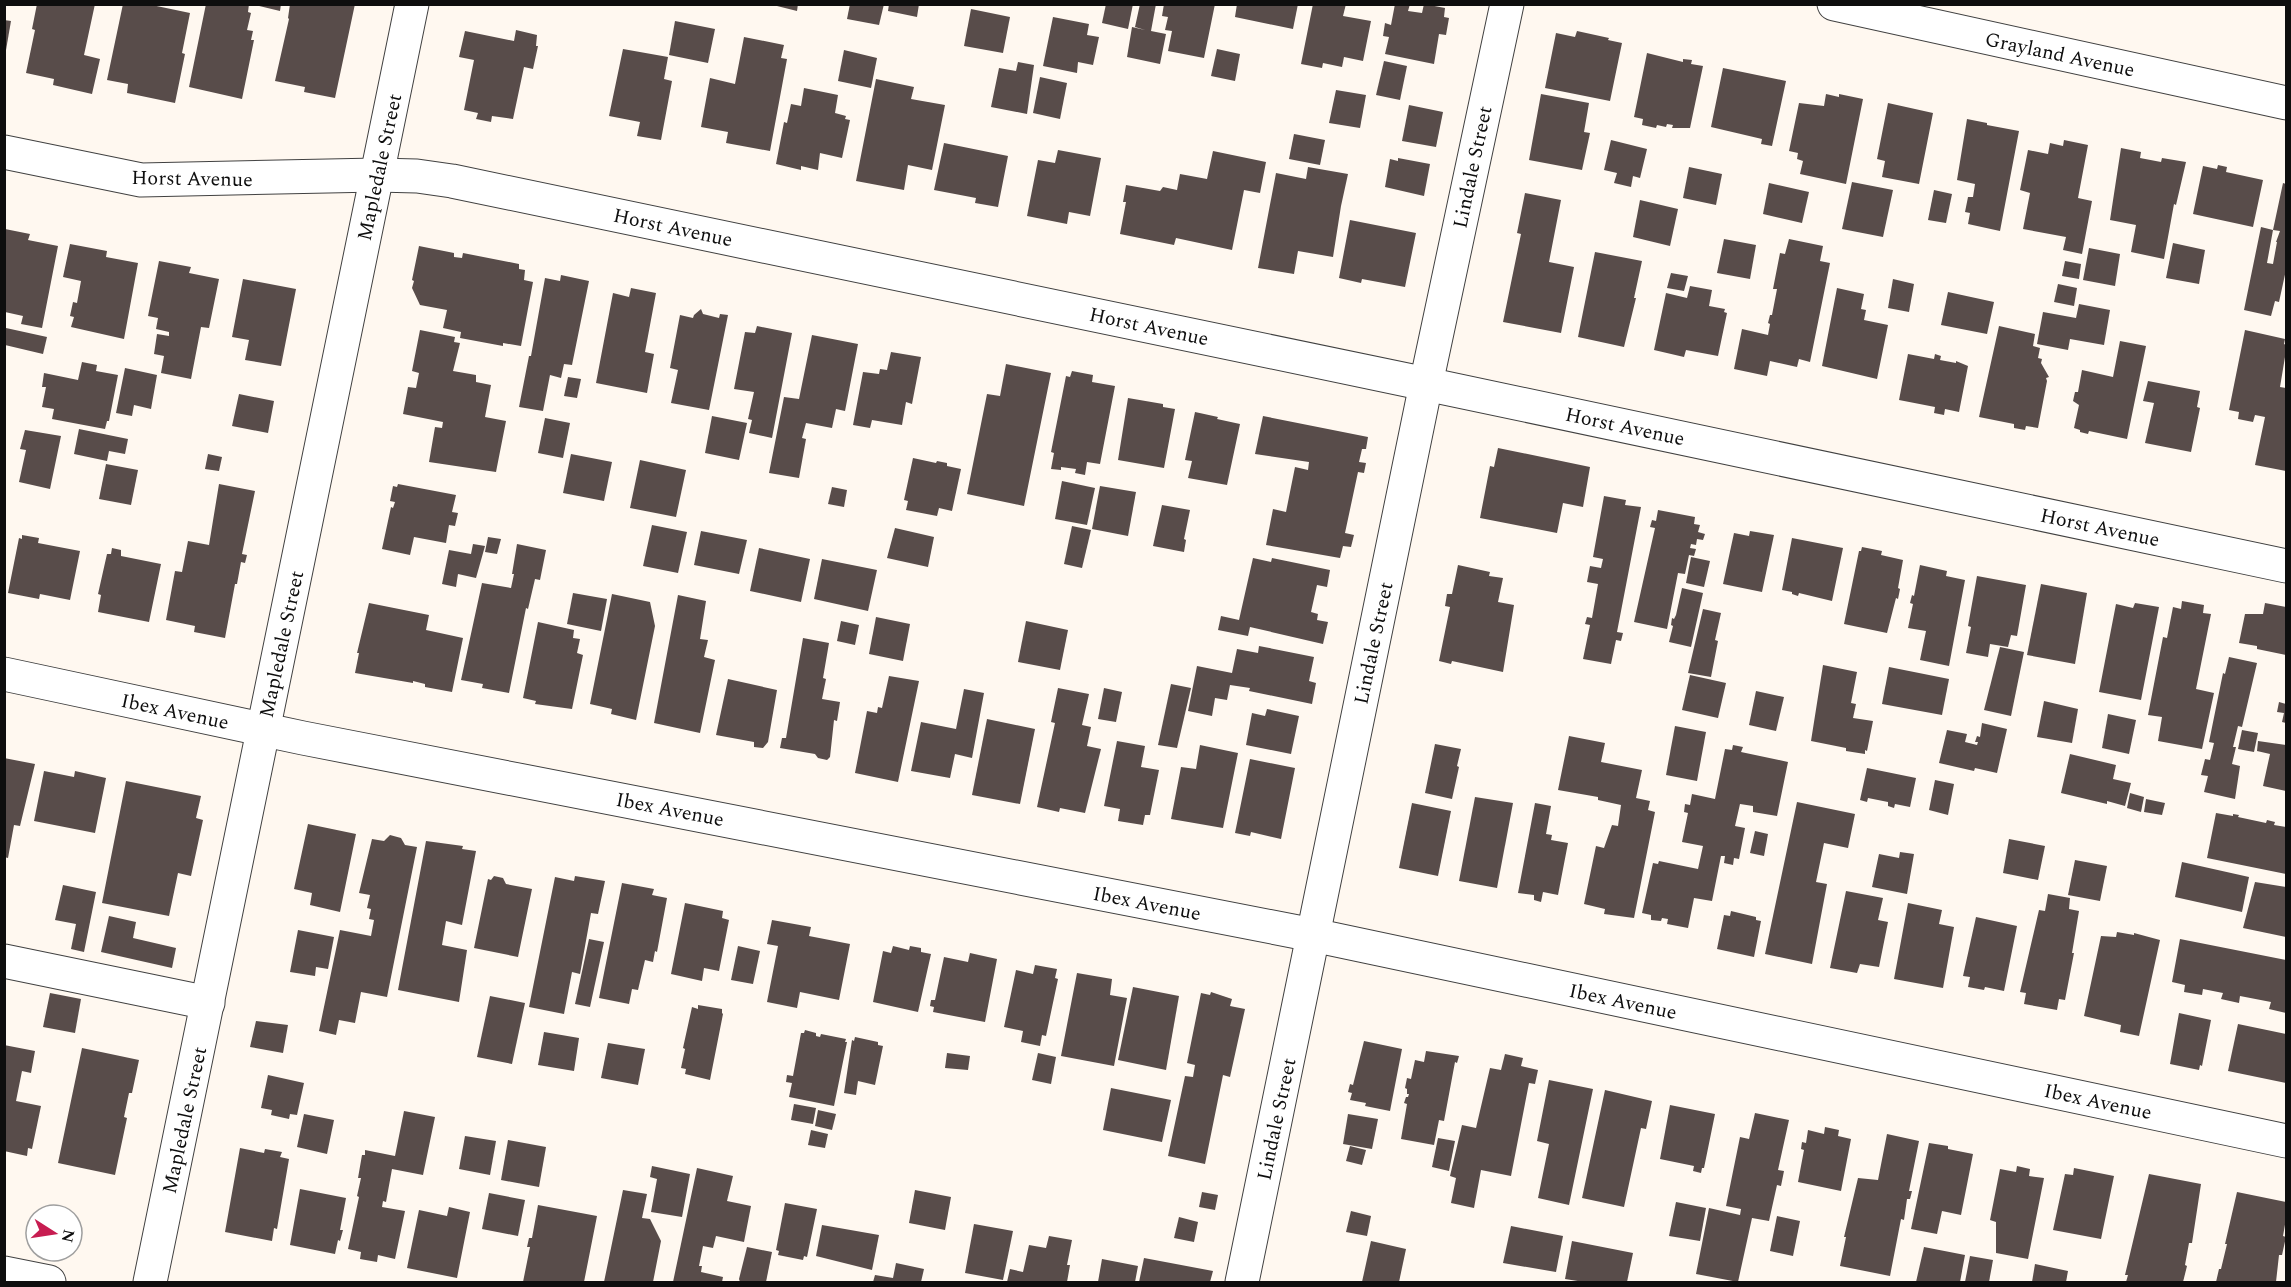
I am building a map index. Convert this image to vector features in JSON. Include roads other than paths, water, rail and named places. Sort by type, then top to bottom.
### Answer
[{"type":"street","name":"Mapledale Street","points":[[150,1282],[412,4]]},
{"type":"street","name":"Lindale Street","points":[[1242,1282],[1426,384],[1508,4]]},
{"type":"street","name":"Grayland Avenue","points":[[1834,4],[2286,103]]},
{"type":"street","name":"Horst Avenue","points":[[4,152],[141,180],[377,175],[417,176],[452,181],[2286,566]]},
{"type":"street","name":"Ibex Avenue","points":[[4,675],[264,730],[1313,935],[2286,1141]]},
{"type":"street","points":[[4,961],[208,1004]]},
{"type":"street","points":[[4,1273],[48,1282]]}]
